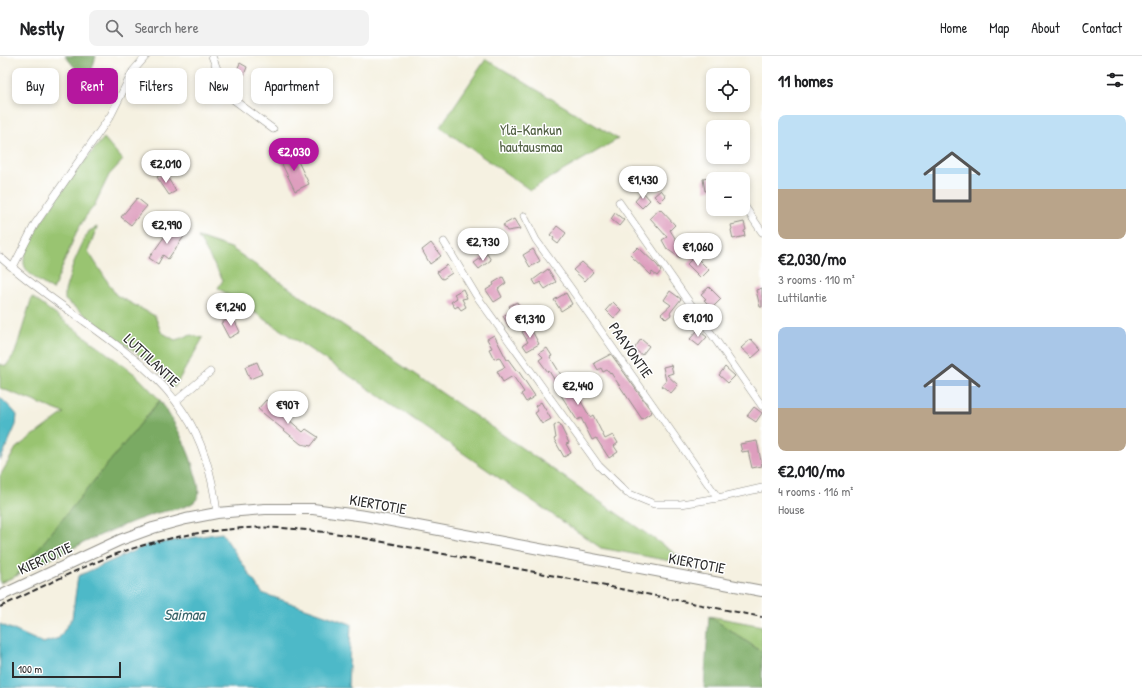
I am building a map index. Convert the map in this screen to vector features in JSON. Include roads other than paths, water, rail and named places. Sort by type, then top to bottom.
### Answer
[{"type":"street","points":[[13,267],[35,224],[111,115],[133,71],[146,56]]},
{"type":"street","points":[[212,56],[222,82],[234,100],[272,129]]},
{"type":"street","points":[[619,202],[762,406]]},
{"type":"street","points":[[750,214],[762,232]]},
{"type":"street","name":"PAAVONTIE","points":[[524,216],[536,240],[718,498]]},
{"type":"street","points":[[444,242],[476,295],[598,466],[627,493],[654,504],[681,504],[718,498],[762,488]]},
{"type":"street","name":"LUTTILANTIE","points":[[0,257],[55,300],[121,347],[147,370],[176,401],[199,441],[208,470],[217,513]]},
{"type":"street","points":[[176,401],[210,372]]},
{"type":"street","name":"KIERTOTIE","points":[[0,596],[120,540],[153,528],[186,519],[217,513],[265,509],[313,509],[365,516],[762,591]]},
{"type":"water","points":[[0,397],[17,415],[16,425],[0,461]]},
{"type":"water","name":"Saimaa","points":[[222,533],[262,593],[351,624],[348,686],[350,688],[0,688],[0,624],[43,643],[59,638],[72,618],[78,576],[147,545]]},
{"type":"railway","points":[[0,607],[91,564],[135,548],[163,540],[205,532],[247,528],[276,528],[348,535],[762,617]]},
{"type":"park label","name":"Ylä-Kankun hautausmaa","points":[[531,138]]}]
